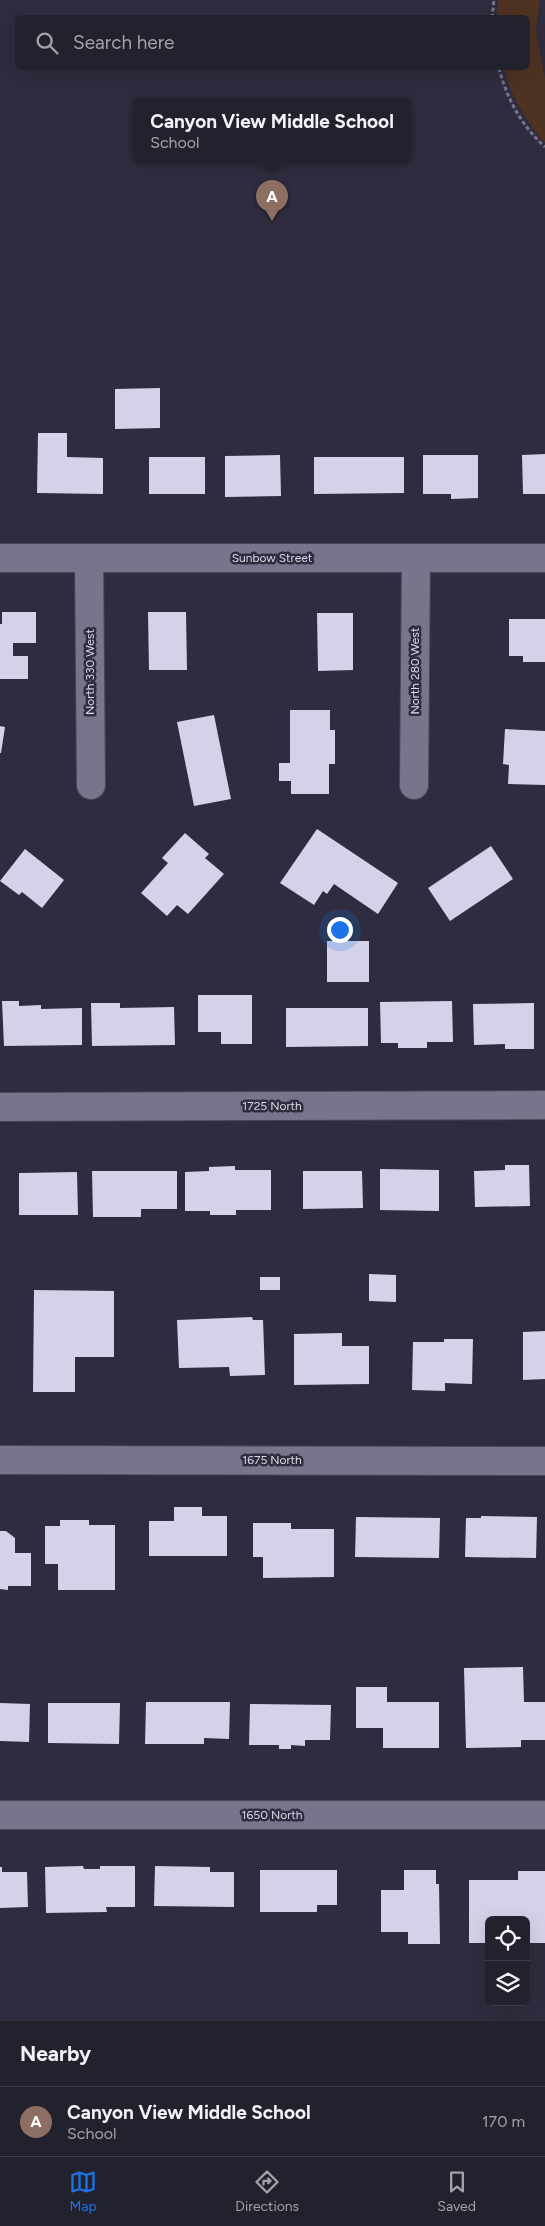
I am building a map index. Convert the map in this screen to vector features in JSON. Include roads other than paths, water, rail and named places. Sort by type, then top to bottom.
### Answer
[{"type":"street","name":"Sunbow Street","points":[[0,558],[545,558]]},
{"type":"street","name":"North 330 West","points":[[89,558],[91,786]]},
{"type":"street","name":"North 280 West","points":[[414,784],[416,558]]},
{"type":"street","name":"1725 North","points":[[0,1107],[545,1105]]},
{"type":"street","name":"1675 North","points":[[0,1460],[545,1461]]},
{"type":"street","name":"1650 North","points":[[0,1814],[545,1815]]},
{"type":"place","name":"Canyon View Middle School","points":[[272,221]]}]
